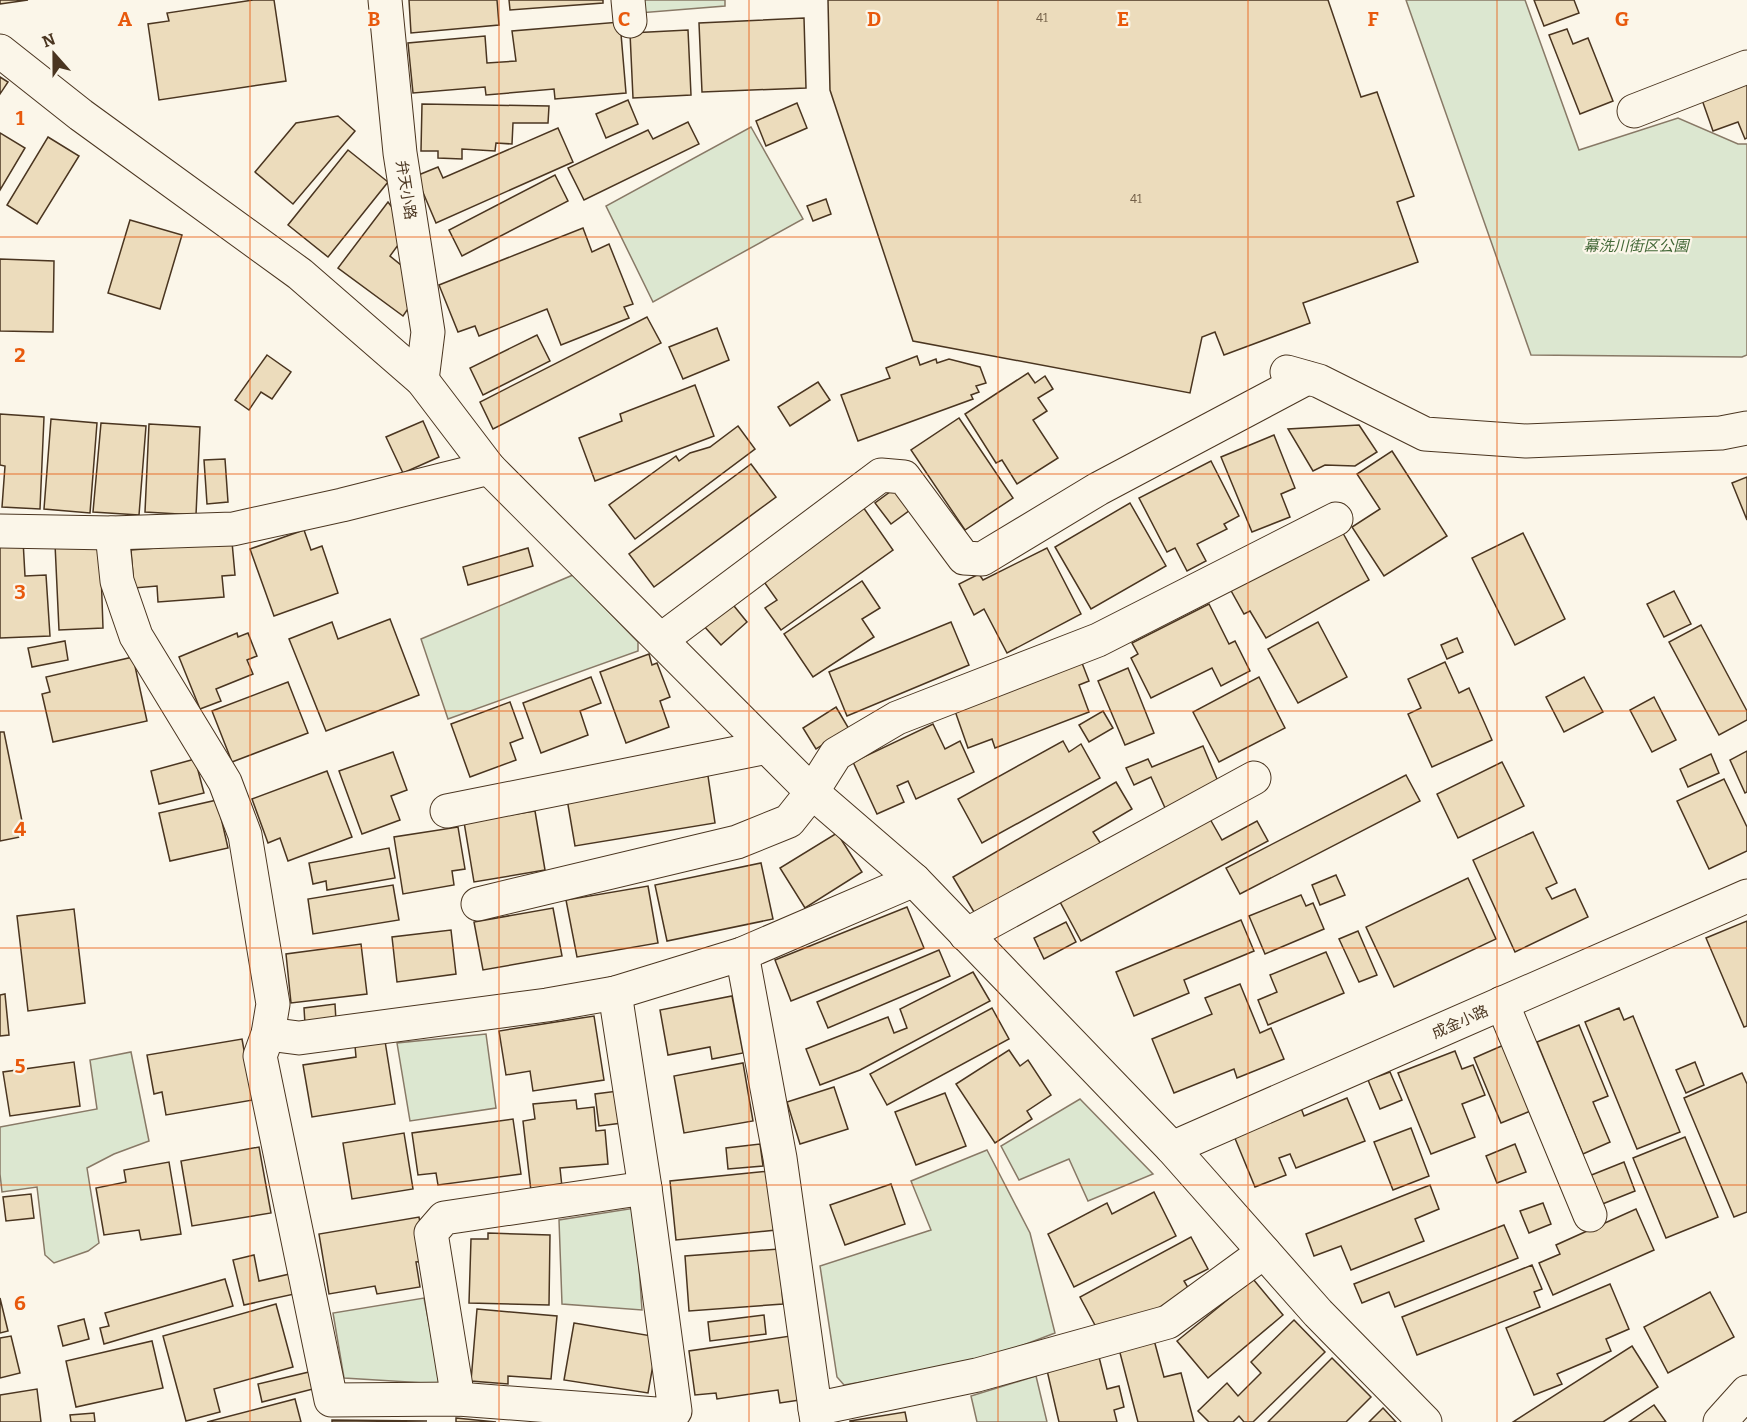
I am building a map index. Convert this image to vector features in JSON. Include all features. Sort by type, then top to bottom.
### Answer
[{"type":"street","name":"弁天小路","points":[[385,0],[400,153],[428,332],[422,380]]},
{"type":"street","points":[[0,51],[81,115],[300,274],[422,380],[489,468],[812,792],[914,880],[1172,1148],[1318,1313],[1425,1422]]},
{"type":"street","points":[[1634,111],[1747,67]]},
{"type":"street","points":[[1276,369],[1319,381],[1425,434],[1526,441],[1720,433],[1747,428]]},
{"type":"street","points":[[662,639],[881,475],[903,477],[964,558],[982,559],[1098,489],[1307,378]]},
{"type":"street","points":[[0,531],[112,533],[233,529],[342,505],[489,468]]},
{"type":"street","points":[[478,904],[737,842],[789,821],[812,792],[836,754],[897,718],[1098,640],[1336,519]]},
{"type":"street","points":[[112,533],[117,582],[135,636],[225,782],[245,835],[273,1004],[268,1034],[260,1056],[331,1400],[458,1399],[656,1414],[675,1411],[645,1188],[615,993]]},
{"type":"street","points":[[447,811],[767,747]]},
{"type":"street","points":[[966,934],[1254,778]]},
{"type":"street","points":[[268,1034],[299,1038],[547,1005],[615,993],[742,954],[914,880]]},
{"type":"street","name":"成金小路","points":[[1172,1148],[1747,896]]},
{"type":"street","points":[[742,954],[780,1158],[816,1416],[977,1375],[1168,1322],[1264,1252]]},
{"type":"street","points":[[1502,1003],[1590,1215]]},
{"type":"street","points":[[458,1399],[431,1233],[444,1218],[645,1188]]},
{"type":"street","points":[[1720,1422],[1747,1392]]},
{"type":"green space","points":[[638,0],[725,0],[725,6],[639,13]]},
{"type":"green space","name":"幕洗川街区公園","points":[[1406,0],[1525,0],[1579,150],[1678,118],[1738,144],[1747,144],[1747,355],[1742,357],[1531,355]]},
{"type":"green space","points":[[751,127],[803,219],[653,302],[606,206]]},
{"type":"green space","points":[[573,575],[638,642],[638,651],[448,719],[421,639]]},
{"type":"green space","points":[[486,1034],[496,1108],[410,1121],[397,1043]]},
{"type":"green space","points":[[131,1052],[149,1141],[114,1154],[87,1168],[99,1243],[88,1251],[54,1263],[45,1255],[37,1187],[2,1192],[0,1127],[97,1109],[90,1060]]},
{"type":"green space","points":[[1080,1099],[1153,1174],[1088,1201],[1069,1159],[1019,1180],[1001,1146]]},
{"type":"green space","points":[[987,1150],[1030,1233],[1055,1333],[979,1362],[844,1385],[837,1377],[820,1266],[931,1230],[911,1181]]},
{"type":"green space","points":[[635,1208],[642,1310],[562,1304],[559,1220]]},
{"type":"green space","points":[[424,1298],[441,1384],[344,1378],[333,1313]]},
{"type":"green space","points":[[1036,1376],[1047,1422],[977,1422],[971,1396]]},
{"type":"building","points":[[0,0],[28,0],[0,4]]},
{"type":"building","points":[[253,0],[274,0],[286,81],[159,100],[148,24],[169,21],[167,13]]},
{"type":"building","points":[[409,0],[497,0],[499,25],[411,33]]},
{"type":"building","points":[[509,0],[603,0],[603,3],[510,10]]},
{"type":"building","points":[[828,0],[1328,0],[1361,97],[1377,92],[1414,196],[1397,202],[1418,262],[1303,303],[1310,323],[1224,355],[1215,332],[1202,337],[1190,393],[913,341],[830,90]]},
{"type":"building","points":[[1534,0],[1574,0],[1579,13],[1544,26]]},
{"type":"building","points":[[804,18],[806,88],[702,92],[699,23]]},
{"type":"building","points":[[620,22],[626,93],[555,99],[554,89],[486,95],[485,87],[413,93],[408,43],[485,36],[487,63],[516,61],[512,31]]},
{"type":"building","points":[[1567,29],[1573,44],[1588,38],[1613,101],[1580,114],[1549,35]]},
{"type":"building","points":[[688,30],[691,95],[633,98],[630,33]]},
{"type":"building","points":[[0,77],[8,82],[0,94]]},
{"type":"building","points":[[1747,80],[1747,138],[1745,139],[1738,122],[1713,131],[1701,97]]},
{"type":"building","points":[[628,100],[638,124],[606,138],[596,114]]},
{"type":"building","points":[[797,103],[807,128],[766,146],[756,121]]},
{"type":"building","points":[[422,104],[549,106],[548,123],[513,123],[512,144],[496,143],[495,151],[462,149],[462,159],[438,158],[438,151],[421,151]]},
{"type":"building","points":[[338,116],[355,131],[293,204],[255,172],[296,123]]},
{"type":"building","points":[[688,122],[699,144],[584,200],[568,168],[648,130],[653,139]]},
{"type":"building","points":[[558,128],[573,162],[436,223],[416,176],[438,167],[443,178]]},
{"type":"building","points":[[0,133],[25,148],[0,190]]},
{"type":"building","points":[[48,137],[79,156],[37,224],[7,205]]},
{"type":"building","points":[[348,150],[388,182],[328,257],[288,225]]},
{"type":"building","points":[[555,175],[568,201],[462,256],[449,230]]},
{"type":"building","points":[[826,199],[831,214],[813,221],[807,206]]},
{"type":"building","points":[[388,202],[397,214],[401,241],[390,256],[407,270],[412,303],[403,316],[338,268]]},
{"type":"building","points":[[130,220],[182,235],[160,309],[108,293]]},
{"type":"building","points":[[583,228],[592,252],[609,244],[633,304],[624,307],[629,318],[561,345],[547,309],[479,336],[475,326],[458,332],[439,285]]},
{"type":"building","points":[[0,259],[54,261],[53,332],[0,331]]},
{"type":"building","points":[[647,317],[661,343],[493,429],[480,402]]},
{"type":"building","points":[[717,328],[729,360],[683,379],[669,347]]},
{"type":"building","points":[[537,335],[550,361],[483,395],[470,368]]},
{"type":"building","points":[[267,355],[291,372],[272,399],[261,392],[249,410],[235,400]]},
{"type":"building","points":[[917,356],[920,365],[936,359],[937,363],[949,359],[980,367],[986,383],[976,386],[979,392],[971,395],[973,399],[858,441],[841,395],[890,378],[886,368]]},
{"type":"building","points":[[1028,373],[1035,383],[1045,376],[1053,389],[1038,398],[1047,411],[1033,420],[1058,458],[1017,484],[1002,460],[996,463],[965,414]]},
{"type":"building","points":[[818,382],[830,400],[790,426],[778,407]]},
{"type":"building","points":[[695,385],[714,436],[595,481],[579,438],[622,421],[620,414]]},
{"type":"building","points":[[0,414],[44,417],[40,509],[2,507],[5,466],[0,465]]},
{"type":"building","points":[[959,418],[1013,498],[965,530],[911,450]]},
{"type":"building","points":[[51,419],[97,423],[90,513],[44,509]]},
{"type":"building","points":[[423,421],[439,457],[403,473],[386,437]]},
{"type":"building","points":[[101,423],[146,426],[139,515],[93,512]]},
{"type":"building","points":[[149,424],[200,427],[196,515],[145,512]]},
{"type":"building","points":[[1359,425],[1377,452],[1355,466],[1325,465],[1313,471],[1288,429]]},
{"type":"building","points":[[738,426],[755,449],[635,539],[609,505],[676,456],[679,461],[690,453],[710,447]]},
{"type":"building","points":[[1274,435],[1295,488],[1281,494],[1290,517],[1252,532],[1221,457]]},
{"type":"building","points":[[1392,451],[1447,536],[1384,576],[1352,527],[1380,509],[1357,474]]},
{"type":"building","points":[[225,459],[228,502],[207,504],[204,460]]},
{"type":"building","points":[[1211,461],[1239,516],[1224,524],[1227,529],[1197,544],[1206,561],[1187,571],[1175,548],[1167,552],[1139,498]]},
{"type":"building","points":[[751,464],[776,497],[654,587],[629,554]]},
{"type":"building","points":[[1747,477],[1747,520],[1732,483]]},
{"type":"building","points":[[894,489],[910,510],[891,524],[875,503]]},
{"type":"building","points":[[1130,503],[1166,566],[1091,609],[1055,547]]},
{"type":"building","points":[[863,507],[893,550],[781,630],[765,608],[777,600],[762,579]]},
{"type":"building","points":[[1339,526],[1369,580],[1266,638],[1250,611],[1244,614],[1229,587]]},
{"type":"building","points":[[304,530],[311,550],[322,546],[338,593],[274,616],[250,549]]},
{"type":"building","points":[[1523,533],[1565,619],[1515,645],[1472,558]]},
{"type":"building","points":[[23,540],[25,576],[46,575],[50,636],[0,638],[0,541]]},
{"type":"building","points":[[100,542],[103,628],[59,630],[55,544]]},
{"type":"building","points":[[232,542],[235,575],[222,576],[224,597],[158,602],[157,586],[134,588],[131,550]]},
{"type":"building","points":[[528,548],[533,566],[468,585],[463,567]]},
{"type":"building","points":[[1047,548],[1081,614],[1007,653],[984,609],[974,615],[959,584],[979,574],[983,580]]},
{"type":"building","points":[[862,581],[880,608],[862,619],[874,637],[813,677],[784,634]]},
{"type":"building","points":[[1674,591],[1691,624],[1664,637],[1647,604]]},
{"type":"building","points":[[730,601],[747,622],[721,645],[703,625]]},
{"type":"building","points":[[1209,604],[1229,644],[1235,641],[1250,671],[1221,686],[1212,668],[1151,698],[1131,658],[1138,654],[1132,643]]},
{"type":"building","points":[[390,619],[419,695],[326,731],[289,639],[332,622],[338,639]]},
{"type":"building","points":[[951,622],[969,665],[847,716],[829,672]]},
{"type":"building","points":[[1318,622],[1347,677],[1298,703],[1268,649]]},
{"type":"building","points":[[1701,625],[1747,711],[1747,720],[1719,735],[1669,642]]},
{"type":"building","points":[[237,633],[238,637],[248,633],[257,656],[247,660],[253,674],[216,689],[221,701],[200,709],[179,657]]},
{"type":"building","points":[[1457,638],[1463,652],[1447,659],[1441,645]]},
{"type":"building","points":[[65,641],[68,660],[32,667],[28,648]]},
{"type":"building","points":[[649,654],[652,665],[657,663],[670,697],[660,701],[669,727],[626,743],[600,672]]},
{"type":"building","points":[[133,657],[147,721],[53,742],[42,694],[50,692],[46,677]]},
{"type":"building","points":[[1445,662],[1459,693],[1469,688],[1492,740],[1432,767],[1408,714],[1421,708],[1408,679]]},
{"type":"building","points":[[1082,663],[1089,681],[1079,685],[1089,712],[995,748],[992,739],[968,748],[955,711]]},
{"type":"building","points":[[1128,668],[1154,733],[1125,745],[1098,681]]},
{"type":"building","points":[[591,677],[601,703],[580,711],[588,735],[541,753],[523,703]]},
{"type":"building","points":[[1259,677],[1285,728],[1219,762],[1193,712]]},
{"type":"building","points":[[1584,677],[1603,712],[1564,732],[1546,697]]},
{"type":"building","points":[[288,682],[308,733],[232,762],[212,711]]},
{"type":"building","points":[[1654,697],[1676,740],[1652,752],[1630,710]]},
{"type":"building","points":[[510,702],[523,738],[510,743],[516,760],[470,777],[451,724]]},
{"type":"building","points":[[836,707],[849,729],[816,749],[803,728]]},
{"type":"building","points":[[1103,711],[1113,728],[1089,742],[1079,725]]},
{"type":"building","points":[[933,724],[945,749],[960,741],[974,772],[916,799],[908,781],[897,786],[904,802],[877,814],[853,762]]},
{"type":"building","points":[[0,732],[4,732],[25,836],[0,841]]},
{"type":"building","points":[[1063,741],[1069,752],[1081,744],[1100,778],[982,843],[958,799]]},
{"type":"building","points":[[1203,746],[1220,786],[1166,810],[1151,777],[1134,785],[1126,768],[1148,759],[1152,767]]},
{"type":"building","points":[[1747,751],[1747,792],[1745,793],[1730,760]]},
{"type":"building","points":[[393,752],[407,790],[391,796],[400,820],[362,834],[339,771]]},
{"type":"building","points":[[1711,754],[1719,773],[1688,787],[1680,769]]},
{"type":"building","points":[[195,759],[204,793],[159,804],[151,771]]},
{"type":"building","points":[[1502,762],[1524,806],[1458,838],[1437,794]]},
{"type":"building","points":[[327,771],[352,837],[288,861],[280,838],[268,843],[252,799]]},
{"type":"building","points":[[1406,775],[1420,801],[1240,894],[1226,868]]},
{"type":"building","points":[[708,776],[715,823],[575,846],[567,799]]},
{"type":"building","points":[[1724,779],[1747,827],[1747,851],[1709,869],[1677,801]]},
{"type":"building","points":[[1116,782],[1132,809],[1093,832],[1101,844],[977,917],[953,877]]},
{"type":"building","points":[[217,800],[228,848],[170,861],[159,813]]},
{"type":"building","points":[[535,811],[545,870],[474,882],[464,822]]},
{"type":"building","points":[[1210,819],[1222,840],[1257,821],[1268,841],[1081,941],[1059,900]]},
{"type":"building","points":[[458,827],[465,869],[452,871],[454,885],[403,894],[394,837]]},
{"type":"building","points":[[1533,832],[1557,883],[1546,888],[1552,899],[1575,889],[1588,917],[1515,952],[1473,860]]},
{"type":"building","points":[[837,833],[862,872],[805,908],[780,868]]},
{"type":"building","points":[[389,848],[395,878],[327,890],[326,881],[313,884],[309,863]]},
{"type":"building","points":[[761,863],[773,919],[667,941],[655,885]]},
{"type":"building","points":[[1336,875],[1345,895],[1320,905],[1312,885]]},
{"type":"building","points":[[1468,878],[1496,939],[1394,987],[1366,927]]},
{"type":"building","points":[[393,885],[399,920],[313,934],[308,899]]},
{"type":"building","points":[[648,886],[658,943],[577,957],[566,900]]},
{"type":"building","points":[[1301,895],[1306,906],[1313,903],[1324,929],[1265,954],[1249,916]]},
{"type":"building","points":[[907,907],[924,948],[791,1001],[775,960]]},
{"type":"building","points":[[553,908],[562,956],[483,970],[474,922]]},
{"type":"building","points":[[74,909],[85,1003],[28,1011],[17,916]]},
{"type":"building","points":[[1241,920],[1254,951],[1184,980],[1189,993],[1134,1016],[1116,972]]},
{"type":"building","points":[[1747,921],[1747,1026],[1744,1027],[1706,938]]},
{"type":"building","points":[[1066,922],[1076,942],[1044,959],[1034,938]]},
{"type":"building","points":[[451,930],[456,974],[397,982],[392,937]]},
{"type":"building","points":[[1358,931],[1377,975],[1359,982],[1339,939]]},
{"type":"building","points":[[361,944],[367,994],[291,1003],[286,954]]},
{"type":"building","points":[[939,950],[950,976],[828,1028],[817,1002]]},
{"type":"building","points":[[1326,952],[1344,993],[1268,1025],[1258,1000],[1277,992],[1270,975]]},
{"type":"building","points":[[973,972],[990,1001],[860,1070],[820,1085],[806,1049],[888,1017],[894,1033],[907,1028],[900,1009]]},
{"type":"building","points":[[1240,984],[1260,1033],[1271,1028],[1284,1059],[1237,1078],[1234,1069],[1174,1093],[1152,1039],[1212,1014],[1205,998]]},
{"type":"building","points":[[5,994],[9,1035],[0,1036],[0,995]]},
{"type":"building","points":[[732,996],[743,1053],[712,1059],[710,1047],[668,1055],[660,1010]]},
{"type":"building","points":[[335,1004],[336,1021],[305,1024],[304,1008]]},
{"type":"building","points":[[992,1008],[1009,1039],[887,1105],[870,1074]]},
{"type":"building","points":[[1619,1008],[1624,1020],[1633,1016],[1680,1132],[1637,1149],[1585,1022]]},
{"type":"building","points":[[594,1016],[604,1080],[533,1091],[530,1071],[506,1075],[499,1031]]},
{"type":"building","points":[[1579,1025],[1608,1096],[1593,1102],[1610,1142],[1583,1154],[1537,1042]]},
{"type":"building","points":[[242,1039],[253,1100],[166,1115],[162,1092],[154,1094],[147,1055]]},
{"type":"building","points":[[385,1041],[395,1104],[312,1117],[303,1065],[356,1057],[355,1046]]},
{"type":"building","points":[[1506,1044],[1533,1110],[1501,1123],[1474,1058]]},
{"type":"building","points":[[1009,1050],[1020,1066],[1028,1060],[1051,1095],[1027,1111],[1032,1119],[995,1143],[956,1084]]},
{"type":"building","points":[[1455,1051],[1462,1069],[1473,1065],[1485,1095],[1462,1104],[1475,1137],[1431,1154],[1398,1073]]},
{"type":"building","points":[[74,1062],[80,1106],[10,1116],[3,1072]]},
{"type":"building","points":[[1695,1062],[1704,1085],[1686,1093],[1676,1070]]},
{"type":"building","points":[[743,1063],[753,1121],[684,1133],[674,1076]]},
{"type":"building","points":[[1390,1072],[1402,1100],[1380,1109],[1368,1080]]},
{"type":"building","points":[[1742,1073],[1747,1084],[1747,1212],[1734,1217],[1684,1098]]},
{"type":"building","points":[[834,1087],[848,1129],[800,1144],[787,1102]]},
{"type":"building","points":[[618,1091],[622,1123],[599,1126],[595,1094]]},
{"type":"building","points":[[945,1093],[966,1146],[916,1165],[895,1112]]},
{"type":"building","points":[[1347,1098],[1365,1141],[1296,1168],[1290,1154],[1279,1158],[1286,1175],[1255,1187],[1234,1136],[1301,1108],[1304,1116]]},
{"type":"building","points":[[576,1100],[577,1109],[594,1107],[596,1131],[605,1130],[608,1164],[560,1168],[562,1187],[531,1191],[523,1121],[535,1119],[533,1104]]},
{"type":"building","points":[[513,1119],[521,1174],[438,1185],[436,1173],[418,1175],[412,1133]]},
{"type":"building","points":[[1411,1128],[1429,1176],[1393,1190],[1374,1142]]},
{"type":"building","points":[[404,1133],[413,1189],[352,1199],[343,1143]]},
{"type":"building","points":[[1685,1137],[1718,1217],[1666,1238],[1633,1158]]},
{"type":"building","points":[[760,1144],[763,1166],[728,1169],[726,1148]]},
{"type":"building","points":[[1515,1144],[1526,1172],[1497,1183],[1486,1156]]},
{"type":"building","points":[[259,1147],[271,1213],[192,1226],[181,1161]]},
{"type":"building","points":[[169,1162],[181,1234],[141,1240],[139,1230],[104,1235],[96,1188],[126,1182],[124,1170]]},
{"type":"building","points":[[1624,1162],[1635,1191],[1600,1205],[1589,1176]]},
{"type":"building","points":[[770,1171],[776,1230],[676,1240],[670,1181]]},
{"type":"building","points":[[891,1184],[905,1224],[845,1245],[830,1205]]},
{"type":"building","points":[[1430,1185],[1439,1209],[1415,1219],[1424,1241],[1351,1270],[1341,1246],[1314,1256],[1306,1234]]},
{"type":"building","points":[[1154,1192],[1176,1236],[1074,1287],[1048,1234],[1107,1203],[1112,1214]]},
{"type":"building","points":[[31,1194],[34,1218],[6,1221],[3,1197]]},
{"type":"building","points":[[1543,1203],[1551,1224],[1529,1233],[1520,1211]]},
{"type":"building","points":[[1636,1209],[1654,1250],[1553,1295],[1539,1263],[1560,1254],[1556,1245]]},
{"type":"building","points":[[419,1217],[426,1261],[416,1262],[420,1287],[377,1294],[375,1286],[329,1294],[319,1234]]},
{"type":"building","points":[[1504,1225],[1518,1258],[1395,1307],[1389,1292],[1362,1303],[1354,1284]]},
{"type":"building","points":[[488,1233],[550,1235],[549,1305],[469,1303],[471,1239],[488,1239]]},
{"type":"building","points":[[1191,1237],[1208,1269],[1184,1281],[1190,1291],[1136,1320],[1096,1327],[1080,1297]]},
{"type":"building","points":[[779,1249],[783,1304],[689,1311],[685,1256]]},
{"type":"building","points":[[254,1255],[259,1281],[294,1273],[299,1293],[244,1305],[233,1260]]},
{"type":"building","points":[[1532,1265],[1542,1289],[1534,1292],[1540,1307],[1417,1355],[1402,1317]]},
{"type":"building","points":[[225,1279],[233,1306],[104,1344],[100,1328],[109,1326],[105,1313]]},
{"type":"building","points":[[1253,1279],[1283,1315],[1208,1378],[1177,1341]]},
{"type":"building","points":[[1610,1284],[1629,1329],[1606,1339],[1611,1351],[1557,1374],[1562,1384],[1534,1395],[1506,1328]]},
{"type":"building","points":[[1710,1292],[1734,1337],[1668,1373],[1644,1327]]},
{"type":"building","points":[[0,1298],[8,1331],[0,1333]]},
{"type":"building","points":[[276,1304],[293,1367],[214,1389],[220,1412],[186,1421],[163,1336]]},
{"type":"building","points":[[477,1309],[557,1316],[551,1379],[508,1376],[508,1384],[471,1381]]},
{"type":"building","points":[[764,1315],[766,1334],[710,1341],[708,1322]]},
{"type":"building","points":[[84,1319],[89,1339],[63,1346],[58,1326]]},
{"type":"building","points":[[1294,1320],[1325,1352],[1253,1422],[1244,1422],[1239,1416],[1233,1422],[1209,1422],[1198,1411],[1227,1383],[1238,1396],[1261,1373],[1251,1362]]},
{"type":"building","points":[[574,1323],[658,1337],[648,1393],[564,1380]]},
{"type":"building","points":[[797,1335],[806,1399],[780,1403],[778,1390],[717,1399],[716,1393],[695,1395],[689,1351]]},
{"type":"building","points":[[11,1336],[20,1373],[0,1378],[0,1338]]},
{"type":"building","points":[[1154,1340],[1164,1377],[1181,1373],[1194,1422],[1138,1422],[1119,1349]]},
{"type":"building","points":[[152,1341],[163,1388],[76,1407],[66,1361]]},
{"type":"building","points":[[1632,1346],[1658,1387],[1603,1422],[1513,1422]]},
{"type":"building","points":[[1098,1353],[1107,1389],[1119,1386],[1124,1407],[1114,1410],[1117,1422],[1059,1422],[1046,1366]]},
{"type":"building","points":[[1332,1358],[1371,1397],[1346,1422],[1268,1422]]},
{"type":"building","points":[[309,1372],[313,1389],[262,1402],[258,1384]]},
{"type":"building","points":[[37,1389],[41,1422],[0,1422],[0,1395]]},
{"type":"building","points":[[295,1399],[301,1422],[207,1422]]},
{"type":"building","points":[[1654,1405],[1666,1422],[1629,1422]]},
{"type":"building","points":[[1383,1408],[1396,1422],[1369,1422]]},
{"type":"building","points":[[905,1412],[907,1422],[850,1422],[850,1421]]},
{"type":"building","points":[[94,1413],[95,1422],[71,1422],[70,1415]]},
{"type":"building","points":[[456,1418],[496,1422],[456,1422]]},
{"type":"building","points":[[332,1420],[427,1421],[332,1422]]}]
